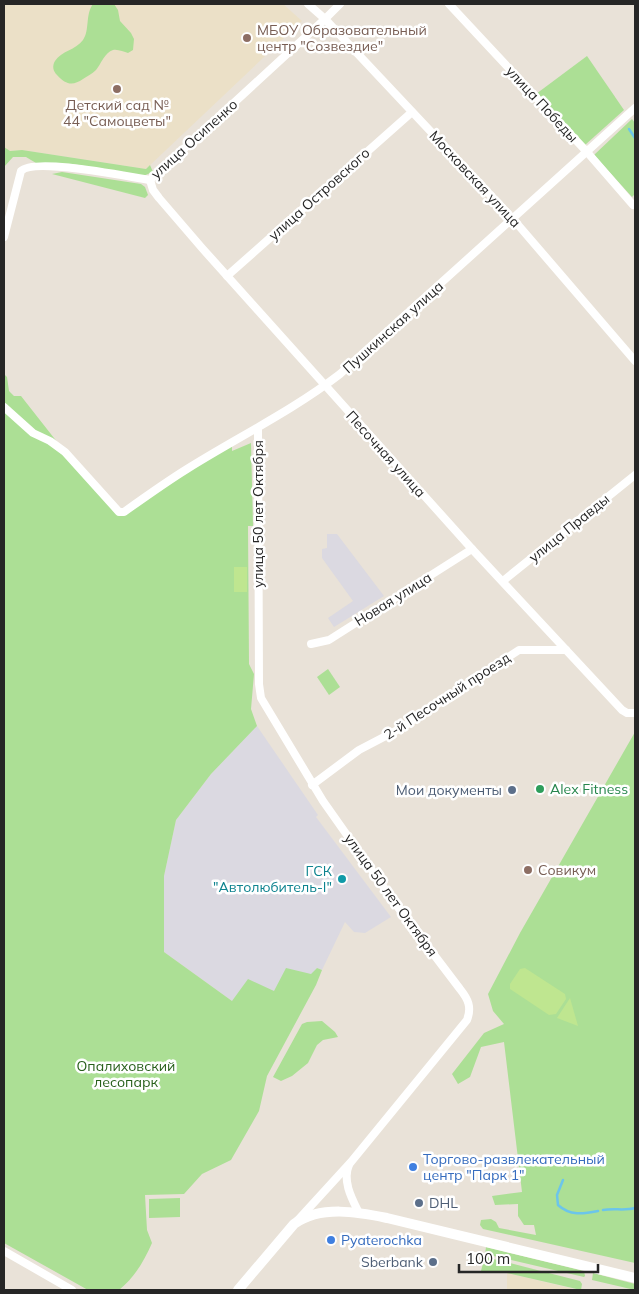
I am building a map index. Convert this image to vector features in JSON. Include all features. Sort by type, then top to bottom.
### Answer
[{"type":"street","name":"Московская улица","points":[[308,4],[325,19],[513,219],[635,361]]},
{"type":"street","name":"улица Осипенко","points":[[4,237],[22,171],[26,168],[52,166],[83,169],[150,180],[340,4]]},
{"type":"street","name":"улица Победы","points":[[449,4],[633,205]]},
{"type":"street","name":"Пушкинская улица","points":[[4,407],[33,433],[50,441],[65,452],[119,512],[124,512],[187,469],[258,429],[325,386],[635,108]]},
{"type":"street","name":"улица Островского","points":[[227,276],[412,112]]},
{"type":"street","name":"Песочная улица","points":[[150,180],[153,190],[159,198],[227,276],[472,549],[622,710],[627,713],[635,713]]},
{"type":"street","name":"улица 50 лет Октября","points":[[238,1290],[294,1224],[351,1162],[467,1020],[470,1008],[463,993],[397,906],[312,785],[261,698],[259,684],[258,429]]},
{"type":"street","name":"улица Правды","points":[[503,581],[635,475]]},
{"type":"street","name":"Новая улица","points":[[311,644],[329,640],[472,549]]},
{"type":"street","name":"2-й Песочный проезд","points":[[312,785],[359,750],[403,727],[519,650],[566,650]]},
{"type":"street","points":[[351,1162],[347,1170],[347,1183],[351,1197],[360,1213]]},
{"type":"street","points":[[294,1224],[301,1219],[316,1214],[360,1213],[635,1278]]},
{"type":"street","points":[[4,1251],[72,1290]]},
{"type":"shaded area","name":"Детский сад № 44 \"Самоцветы\"","points":[[4,4],[283,4],[302,21],[146,169],[22,150],[9,151],[4,147]]},
{"type":"shaded area","points":[[327,534],[337,534],[384,596],[334,627],[328,618],[353,601],[322,558],[322,549],[327,548]]},
{"type":"shaded area","points":[[257,726],[318,815],[316,817],[391,917],[365,933],[354,932],[345,922],[322,970],[317,968],[312,974],[274,991],[232,1001],[164,952],[164,876],[176,820],[211,774]]},
{"type":"shaded area","points":[[507,1273],[578,1290],[507,1290]]},
{"type":"green space","points":[[93,4],[114,4],[118,10],[120,21],[134,39],[133,50],[128,53],[117,50],[110,51],[93,73],[76,83],[67,83],[55,72],[54,63],[61,55],[77,46],[83,40]]},
{"type":"green space","points":[[587,56],[624,110],[585,145],[536,94]]},
{"type":"green space","points":[[632,119],[635,123],[635,194],[632,197],[594,155]]},
{"type":"green space","points":[[4,147],[10,151],[22,150],[146,169],[150,165],[153,172],[143,176],[73,164],[36,163],[26,157],[13,157],[4,167]]},
{"type":"green space","points":[[62,172],[141,184],[145,187],[148,195],[145,198],[52,174]]},
{"type":"green space","name":"Опалиховский лесопарк","points":[[4,374],[7,377],[9,391],[14,396],[21,396],[65,452],[119,512],[232,443],[232,451],[251,443],[253,526],[248,526],[249,664],[254,674],[251,709],[257,726],[211,774],[176,820],[164,876],[164,952],[232,1001],[248,979],[274,991],[286,968],[311,974],[317,968],[322,970],[316,985],[267,1076],[259,1111],[231,1160],[202,1174],[184,1194],[145,1195],[147,1230],[152,1243],[130,1280],[119,1290],[88,1290],[4,1243]]},
{"type":"green space","points":[[234,567],[247,567],[247,592],[234,592]]},
{"type":"green space","points":[[328,669],[340,687],[329,695],[317,677]]},
{"type":"green space","points":[[635,732],[635,1263],[483,1229],[480,1225],[481,1220],[491,1219],[496,1222],[499,1228],[536,1235],[534,1225],[524,1225],[518,1216],[518,1204],[495,1205],[492,1196],[522,1192],[504,1042],[481,1047],[470,1077],[458,1084],[452,1074],[484,1033],[504,1024],[493,1011],[488,994],[520,933]]},
{"type":"green space","points":[[525,968],[565,994],[566,999],[556,1014],[549,1015],[510,989],[510,984],[520,969]]},
{"type":"green space","points":[[570,998],[578,1026],[557,1018]]},
{"type":"green space","points":[[322,1021],[338,1037],[323,1040],[317,1045],[308,1063],[292,1076],[281,1081],[273,1077],[302,1024]]},
{"type":"green space","points":[[180,1198],[180,1217],[149,1218],[149,1199]]},
{"type":"green space","points":[[486,1247],[584,1271],[585,1276],[485,1254]]},
{"type":"green space","points":[[486,1257],[580,1281],[582,1284],[581,1290],[507,1273],[481,1271]]},
{"type":"green space","points":[[593,1273],[635,1284],[635,1290],[592,1280]]},
{"type":"waterway","points":[[629,129],[635,138]]},
{"type":"waterway","points":[[563,1180],[557,1195],[558,1205],[572,1213],[598,1211]]},
{"type":"waterway","points":[[603,1210],[635,1208]]},
{"type":"place","name":"МБОУ Образовательный центр \"Созвездие\"","points":[[247,38]]},
{"type":"place","name":"Детский сад № 44 \"Самоцветы\"","points":[[117,89]]},
{"type":"place","name":"Alex Fitness","points":[[540,789]]},
{"type":"place","name":"Мои документы","points":[[512,790]]},
{"type":"place","name":"Совикум","points":[[528,870]]},
{"type":"place","name":"ГСК \"Автолюбитель-I\"","points":[[342,879]]},
{"type":"place","name":"Торгово-развлекательный центр \"Парк 1\"","points":[[413,1167]]},
{"type":"place","name":"DHL","points":[[419,1203]]},
{"type":"place","name":"Pyaterochka","points":[[331,1240]]},
{"type":"place","name":"Sberbank","points":[[433,1262]]}]
